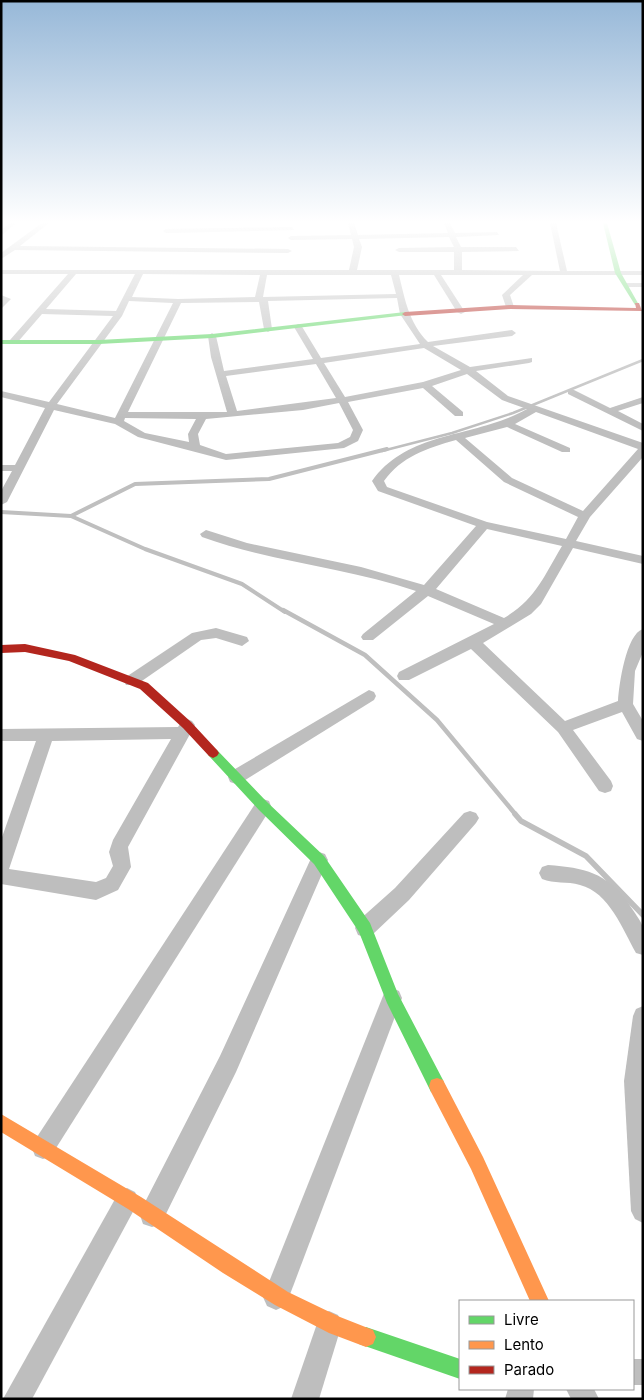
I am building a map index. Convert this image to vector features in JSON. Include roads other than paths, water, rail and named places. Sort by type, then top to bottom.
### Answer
[{"type":"street","points":[[7,342],[40,311],[60,288]]},
{"type":"street","points":[[1,502],[51,406],[119,314],[132,288]]},
{"type":"street","points":[[259,298],[261,288]]},
{"type":"street","points":[[398,288],[404,314],[417,336],[427,346],[468,371],[503,396],[643,448],[585,516],[567,544],[536,601],[526,611],[473,642],[404,676]]},
{"type":"street","points":[[447,288],[461,312]]},
{"type":"street","points":[[510,306],[506,295],[513,288]]},
{"type":"street","points":[[7,342],[99,342],[212,336],[404,314],[461,312],[510,306],[640,310],[629,288]]},
{"type":"street","points":[[127,299],[178,301],[399,296]]},
{"type":"street","points":[[1,297],[7,299],[1,307]]},
{"type":"street","points":[[259,298],[264,302],[268,329]]},
{"type":"street","points":[[120,418],[178,301]]},
{"type":"street","points":[[40,311],[119,314]]},
{"type":"street","points":[[120,418],[142,435],[195,447],[208,454],[226,457],[340,446],[354,439],[358,430],[298,327]]},
{"type":"street","points":[[220,374],[512,333]]},
{"type":"street","points":[[212,336],[220,374],[233,414]]},
{"type":"street","points":[[2,396],[120,418],[233,414],[341,401],[424,384],[468,371],[528,360]]},
{"type":"street","points":[[424,384],[459,414]]},
{"type":"street","points":[[571,392],[643,428]]},
{"type":"street","points":[[609,411],[643,400]]},
{"type":"street","points":[[532,408],[508,424],[459,438],[445,440],[399,456],[383,471],[378,481],[382,489],[484,525],[643,560]]},
{"type":"street","points":[[195,447],[193,434],[202,416]]},
{"type":"street","points":[[508,424],[566,450]]},
{"type":"street","points":[[459,438],[508,480],[585,516]]},
{"type":"street","points":[[1,468],[18,468]]},
{"type":"street","points":[[368,637],[428,589],[484,525]]},
{"type":"street","points":[[206,534],[236,546],[360,571],[428,589],[504,623]]},
{"type":"street","points":[[131,681],[197,636],[216,633],[242,641]]},
{"type":"street","points":[[640,726],[625,704],[628,671],[643,634]]},
{"type":"street","points":[[473,642],[563,728],[605,786]]},
{"type":"street","points":[[1,650],[25,648],[71,658],[144,686],[185,729],[319,860],[365,928],[392,998],[477,1163],[540,1300]]},
{"type":"street","points":[[236,777],[369,696]]},
{"type":"street","points":[[563,728],[625,704]]},
{"type":"street","points":[[1,734],[185,729]]},
{"type":"street","points":[[1,876],[96,891],[112,884],[122,867],[118,852],[119,846],[185,729]]},
{"type":"street","points":[[1,866],[46,734]]},
{"type":"street","points":[[43,1148],[263,806]]},
{"type":"street","points":[[365,928],[402,894],[470,818]]},
{"type":"street","points":[[152,1215],[228,1064],[319,860]]},
{"type":"street","points":[[548,873],[580,876],[596,882],[617,902],[643,946]]},
{"type":"street","points":[[276,1297],[392,998]]},
{"type":"street","points":[[643,1016],[635,1081],[640,1136],[643,1211]]},
{"type":"street","points":[[1,1122],[152,1215],[276,1297],[329,1324],[459,1369]]},
{"type":"street","points":[[17,1399],[127,1200]]},
{"type":"street","points":[[305,1399],[329,1324]]},
{"type":"waterway","points":[[382,451],[452,433],[513,413],[643,360]]},
{"type":"waterway","points":[[71,516],[135,484],[269,479],[387,449]]},
{"type":"waterway","points":[[1,512],[71,516]]},
{"type":"waterway","points":[[71,516],[145,549],[242,584],[285,612]]},
{"type":"waterway","points":[[283,610],[365,655],[437,720],[516,815]]},
{"type":"waterway","points":[[515,814],[521,821],[586,856],[643,915]]}]
